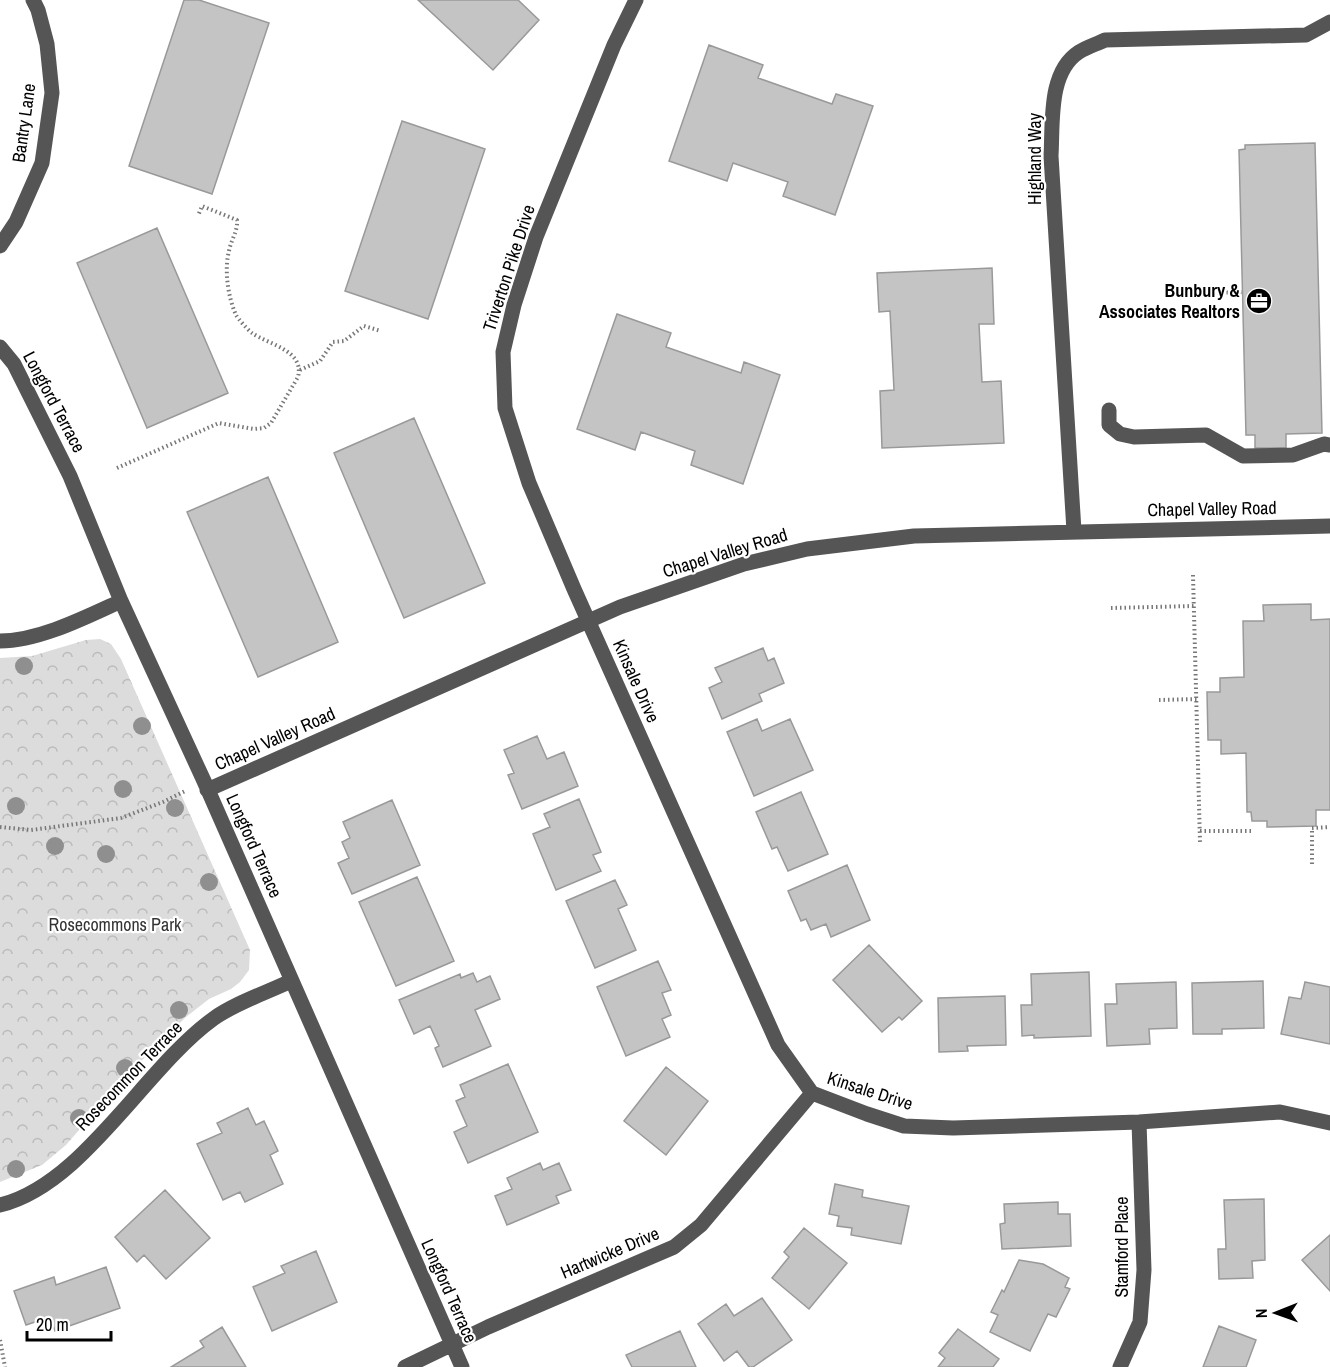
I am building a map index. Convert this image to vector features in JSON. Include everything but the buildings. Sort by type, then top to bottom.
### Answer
[{"type":"street","name":"Bantry Lane","points":[[0,246],[16,222],[42,163],[52,93],[47,44],[33,0]]},
{"type":"street","name":"Triverton Pike Drive","points":[[588,621],[529,483],[505,408],[504,352],[514,305],[536,237],[614,45],[636,0]]},
{"type":"street","name":"Highland Way","points":[[1074,531],[1051,156],[1054,106],[1061,70],[1078,52],[1105,40],[1306,35],[1330,22]]},
{"type":"street","name":"Longford Terrace","points":[[0,347],[14,363],[70,476],[121,601],[462,1367]]},
{"type":"street","points":[[1108,410],[1109,425],[1120,434],[1134,438],[1206,435],[1243,456],[1293,455],[1324,444],[1330,445]]},
{"type":"street","name":"Chapel Valley Road","points":[[207,790],[620,607],[744,564],[807,549],[914,536],[1330,526]]},
{"type":"street","points":[[0,641],[12,641],[50,630],[121,601]]},
{"type":"street","name":"Kinsale Drive","points":[[588,621],[778,1046],[812,1093],[904,1126],[953,1128],[1139,1122],[1280,1112],[1330,1123]]},
{"type":"street","name":"Rosecommon Terrace","points":[[0,1204],[10,1202],[46,1185],[83,1153],[176,1053],[213,1018],[291,981]]},
{"type":"street","name":"Hartwicke Drive","points":[[405,1367],[452,1344],[674,1247],[700,1225],[812,1093]]},
{"type":"street","name":"Stamford Place","points":[[1120,1367],[1140,1322],[1144,1270],[1139,1122]]},
{"type":"path","points":[[117,468],[219,423],[254,429],[264,428],[271,423],[298,377],[300,370],[295,360],[278,345],[251,333],[237,316],[229,291],[226,270],[229,251],[238,228],[237,220],[202,206],[198,216]]},
{"type":"path","points":[[1186,294],[1243,291]]},
{"type":"path","points":[[300,370],[320,361],[333,342],[344,340],[364,326],[381,331]]},
{"type":"path","points":[[1193,575],[1200,842]]},
{"type":"path","points":[[1111,608],[1194,606]]},
{"type":"path","points":[[1159,700],[1197,699]]},
{"type":"path","points":[[0,827],[31,830],[121,818],[163,802]]},
{"type":"path","points":[[1312,864],[1312,828],[1330,827]]},
{"type":"path","points":[[1200,831],[1252,831]]},
{"type":"path","points":[[0,1340],[5,1367]]},
{"type":"green space","name":"Rosecommons Park","points":[[100,639],[111,644],[121,659],[250,950],[249,970],[231,989],[209,999],[186,1017],[125,1077],[66,1145],[42,1165],[0,1182],[0,658],[32,656],[86,640]]},
{"type":"place","name":"Bunbury & Associates Realtors","points":[[1259,301]]}]
